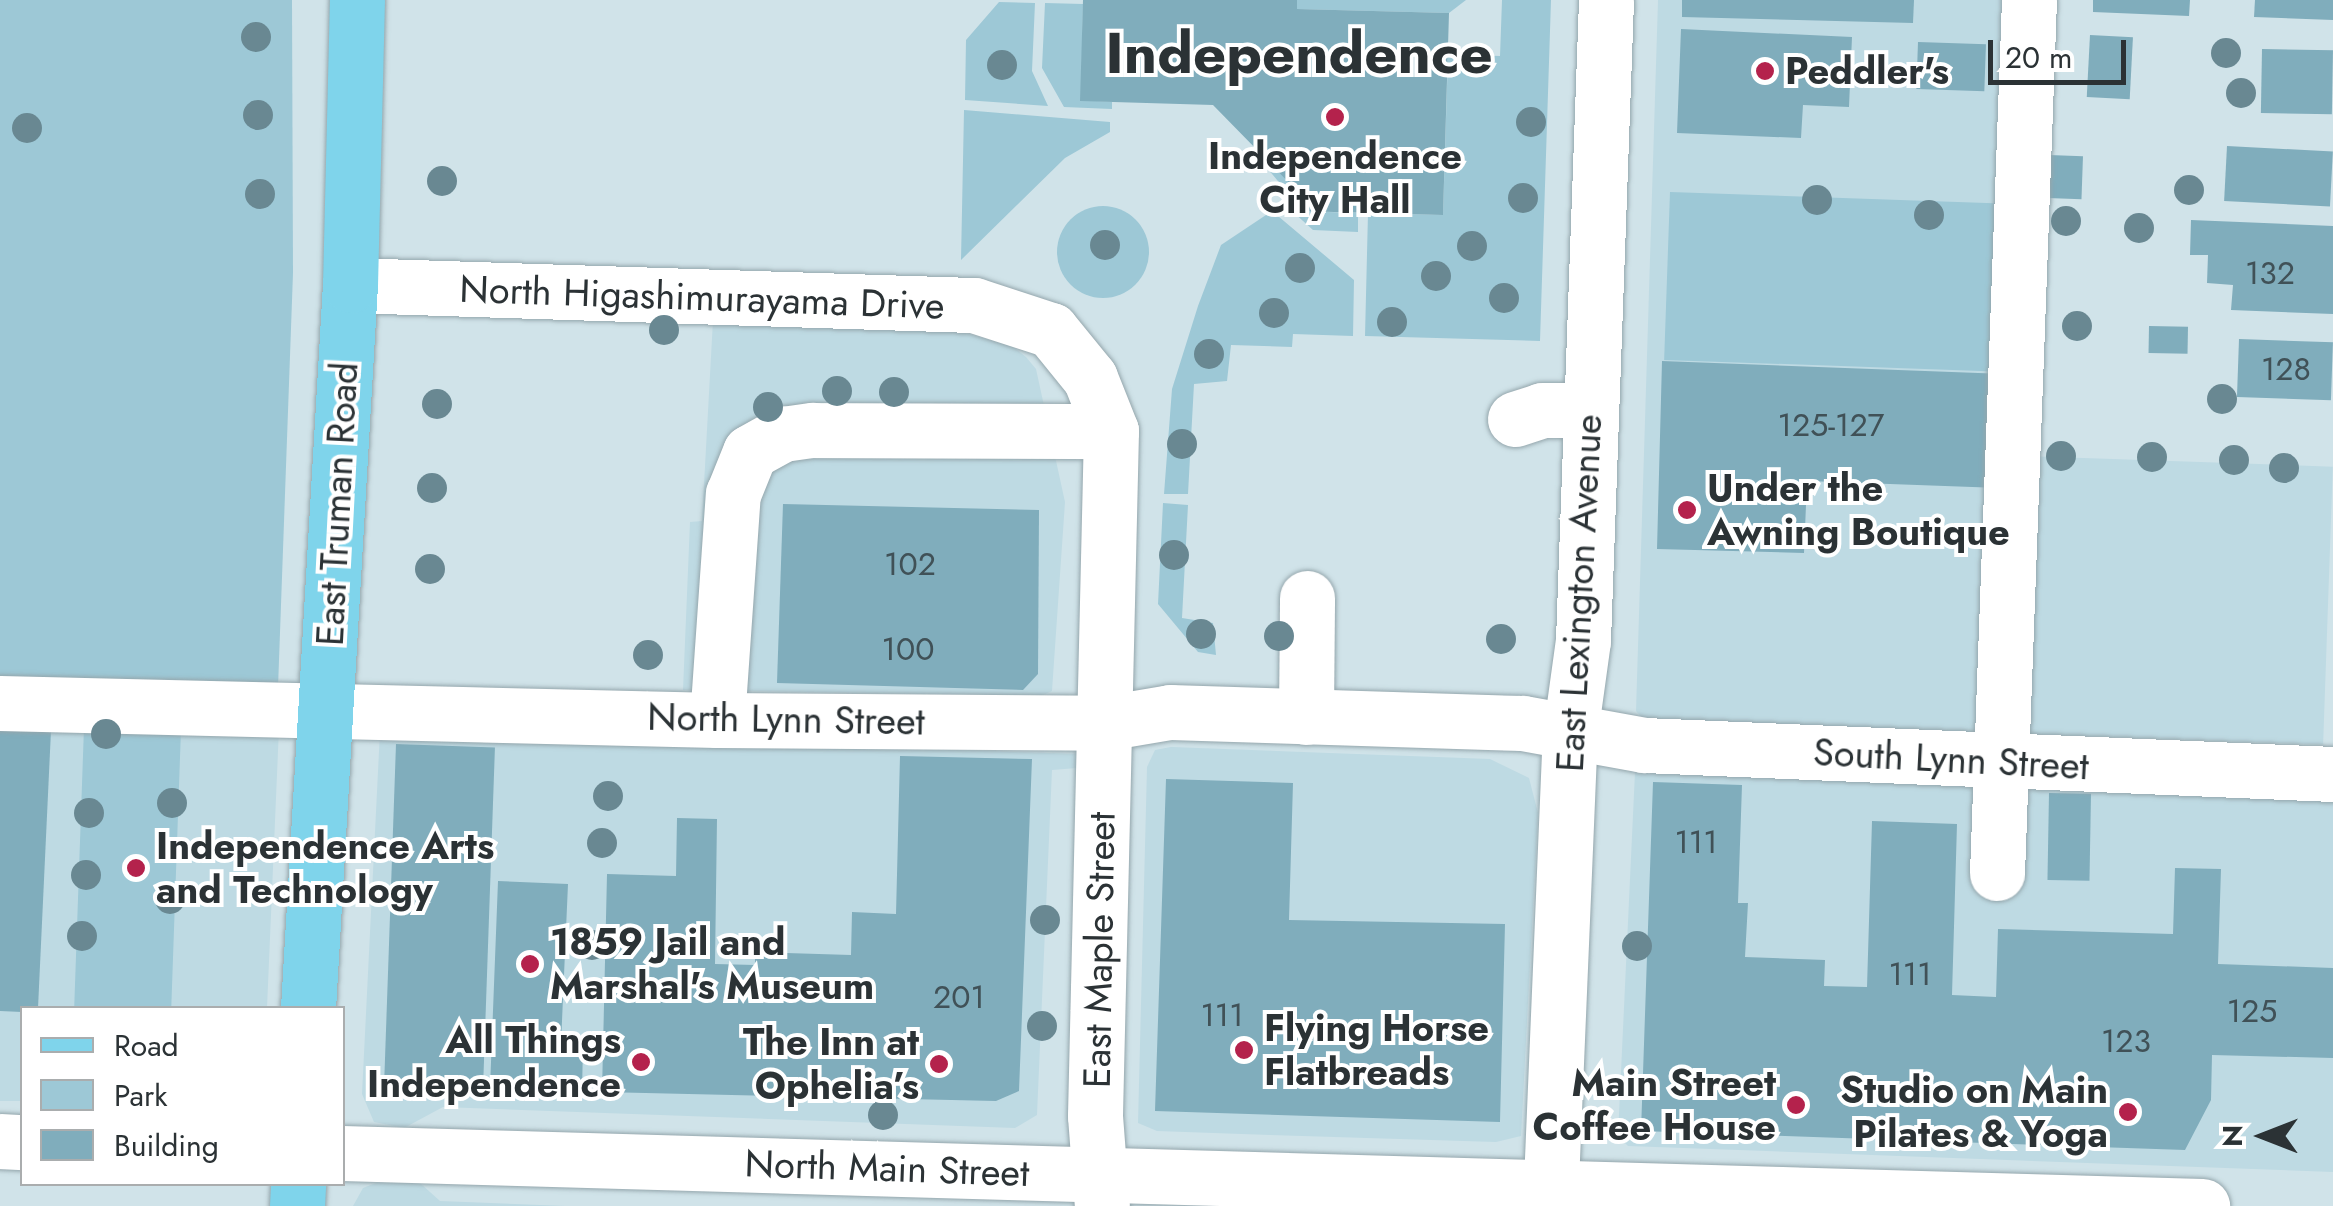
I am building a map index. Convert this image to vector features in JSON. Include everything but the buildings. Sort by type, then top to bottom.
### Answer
[{"type":"main road","name":"East Truman Road","points":[[308,1006],[350,284],[356,0]]},
{"type":"street","name":"East Lexington Avenue","points":[[1551,1196],[1547,848],[1570,734],[1583,640],[1606,0]]},
{"type":"street","points":[[1997,873],[2029,0]]},
{"type":"street","name":"North Higashimurayama Drive","points":[[350,284],[974,305],[1051,330],[1090,378],[1111,431]]},
{"type":"street","points":[[1515,419],[1542,410],[1591,410]]},
{"type":"street","points":[[717,720],[733,494],[750,452],[783,434],[813,430],[1111,431]]},
{"type":"street","name":"East Maple Street","points":[[1099,1192],[1111,431]]},
{"type":"street","points":[[1306,717],[1307,598]]},
{"type":"street","name":"North Lynn Street","points":[[0,703],[325,707],[717,720],[1105,723],[1170,712],[1524,724],[1570,734]]},
{"type":"street","name":"South Lynn Street","points":[[1570,734],[1622,744],[2333,774]]},
{"type":"street","name":"North Main Street","points":[[345,1154],[680,1183],[2202,1206]]},
{"type":"shaded area","points":[[1658,0],[2015,0],[1990,733],[1644,720],[1636,711]]},
{"type":"shaded area","points":[[713,320],[961,332],[1012,346],[1026,357],[1036,369],[1065,502],[1052,691],[1041,696],[683,690],[690,522],[702,521]]},
{"type":"shaded area","points":[[2027,456],[2333,467],[2323,745],[2017,734]]},
{"type":"shaded area","name":"Independence Arts and Technology","points":[[0,719],[279,728],[267,1006],[20,1006],[20,1101],[0,1101]]},
{"type":"shaded area","points":[[380,731],[1080,754],[1077,768],[1052,770],[1037,1115],[1015,1128],[443,1107],[404,1128],[374,1122],[362,1094]]},
{"type":"shaded area","points":[[1171,747],[1490,759],[1529,778],[1538,813],[1521,1136],[1496,1142],[1270,1135],[1157,1131],[1138,1123],[1147,767],[1155,750]]},
{"type":"shaded area","points":[[1635,772],[2333,796],[2333,1172],[1628,1146],[1618,1136]]},
{"type":"shaded area","points":[[386,1179],[420,1183],[440,1201],[565,1206],[353,1206],[363,1188]]},
{"type":"green space","points":[[0,0],[292,0],[293,273],[278,688],[0,691]]},
{"type":"green space","points":[[1297,0],[1466,0],[1449,13],[1297,9]]},
{"type":"green space","points":[[1502,0],[1551,0],[1540,341],[1365,336],[1368,213],[1443,215],[1448,54],[1500,56]]},
{"type":"green space","points":[[999,2],[1035,3],[1032,71],[1048,106],[965,100],[966,40]]},
{"type":"green space","points":[[1045,3],[1083,4],[1081,100],[1112,102],[1112,109],[1064,107],[1042,68]]},
{"type":"green space","points":[[964,110],[1110,122],[1110,132],[1065,158],[961,260]]},
{"type":"green space","points":[[1268,157],[1299,193],[1298,211],[1358,213],[1358,232],[1313,230],[1282,202],[1282,186],[1262,162]]},
{"type":"green space","points":[[1670,192],[2008,204],[2002,372],[1664,360]]},
{"type":"green space","points":[[1103,206],[1121,209],[1136,219],[1146,234],[1146,270],[1136,285],[1121,295],[1103,298],[1085,295],[1070,285],[1060,270],[1057,252],[1060,234],[1070,219],[1085,209]]},
{"type":"green space","points":[[1272,211],[1354,280],[1353,336],[1293,334],[1292,347],[1231,345],[1227,381],[1194,384],[1188,494],[1164,494],[1172,389],[1221,245]]},
{"type":"green space","points":[[1163,503],[1188,505],[1182,618],[1213,623],[1216,655],[1198,652],[1158,604]]},
{"type":"green space","points":[[84,727],[181,730],[171,1006],[74,1006]]},
{"type":"place","name":"Peddler's","points":[[1765,71]]},
{"type":"place","name":"Independence City Hall","points":[[1335,117]]},
{"type":"place","name":"Under the Awning Boutique","points":[[1687,510]]},
{"type":"place","name":"Independence Arts and Technology","points":[[136,868]]},
{"type":"place","name":"1859 Jail and Marshal's Museum","points":[[530,964]]},
{"type":"place","name":"Flying Horse Flatbreads","points":[[1244,1050]]},
{"type":"place","name":"All Things Independence","points":[[641,1062]]},
{"type":"place","name":"The Inn at Ophelia’s","points":[[939,1064]]},
{"type":"place","name":"Main Street Coffee House","points":[[1796,1105]]},
{"type":"place","name":"Studio on Main Pilates & Yoga","points":[[2128,1112]]},
{"type":"district","name":"Independence","points":[[1299,53]]}]
